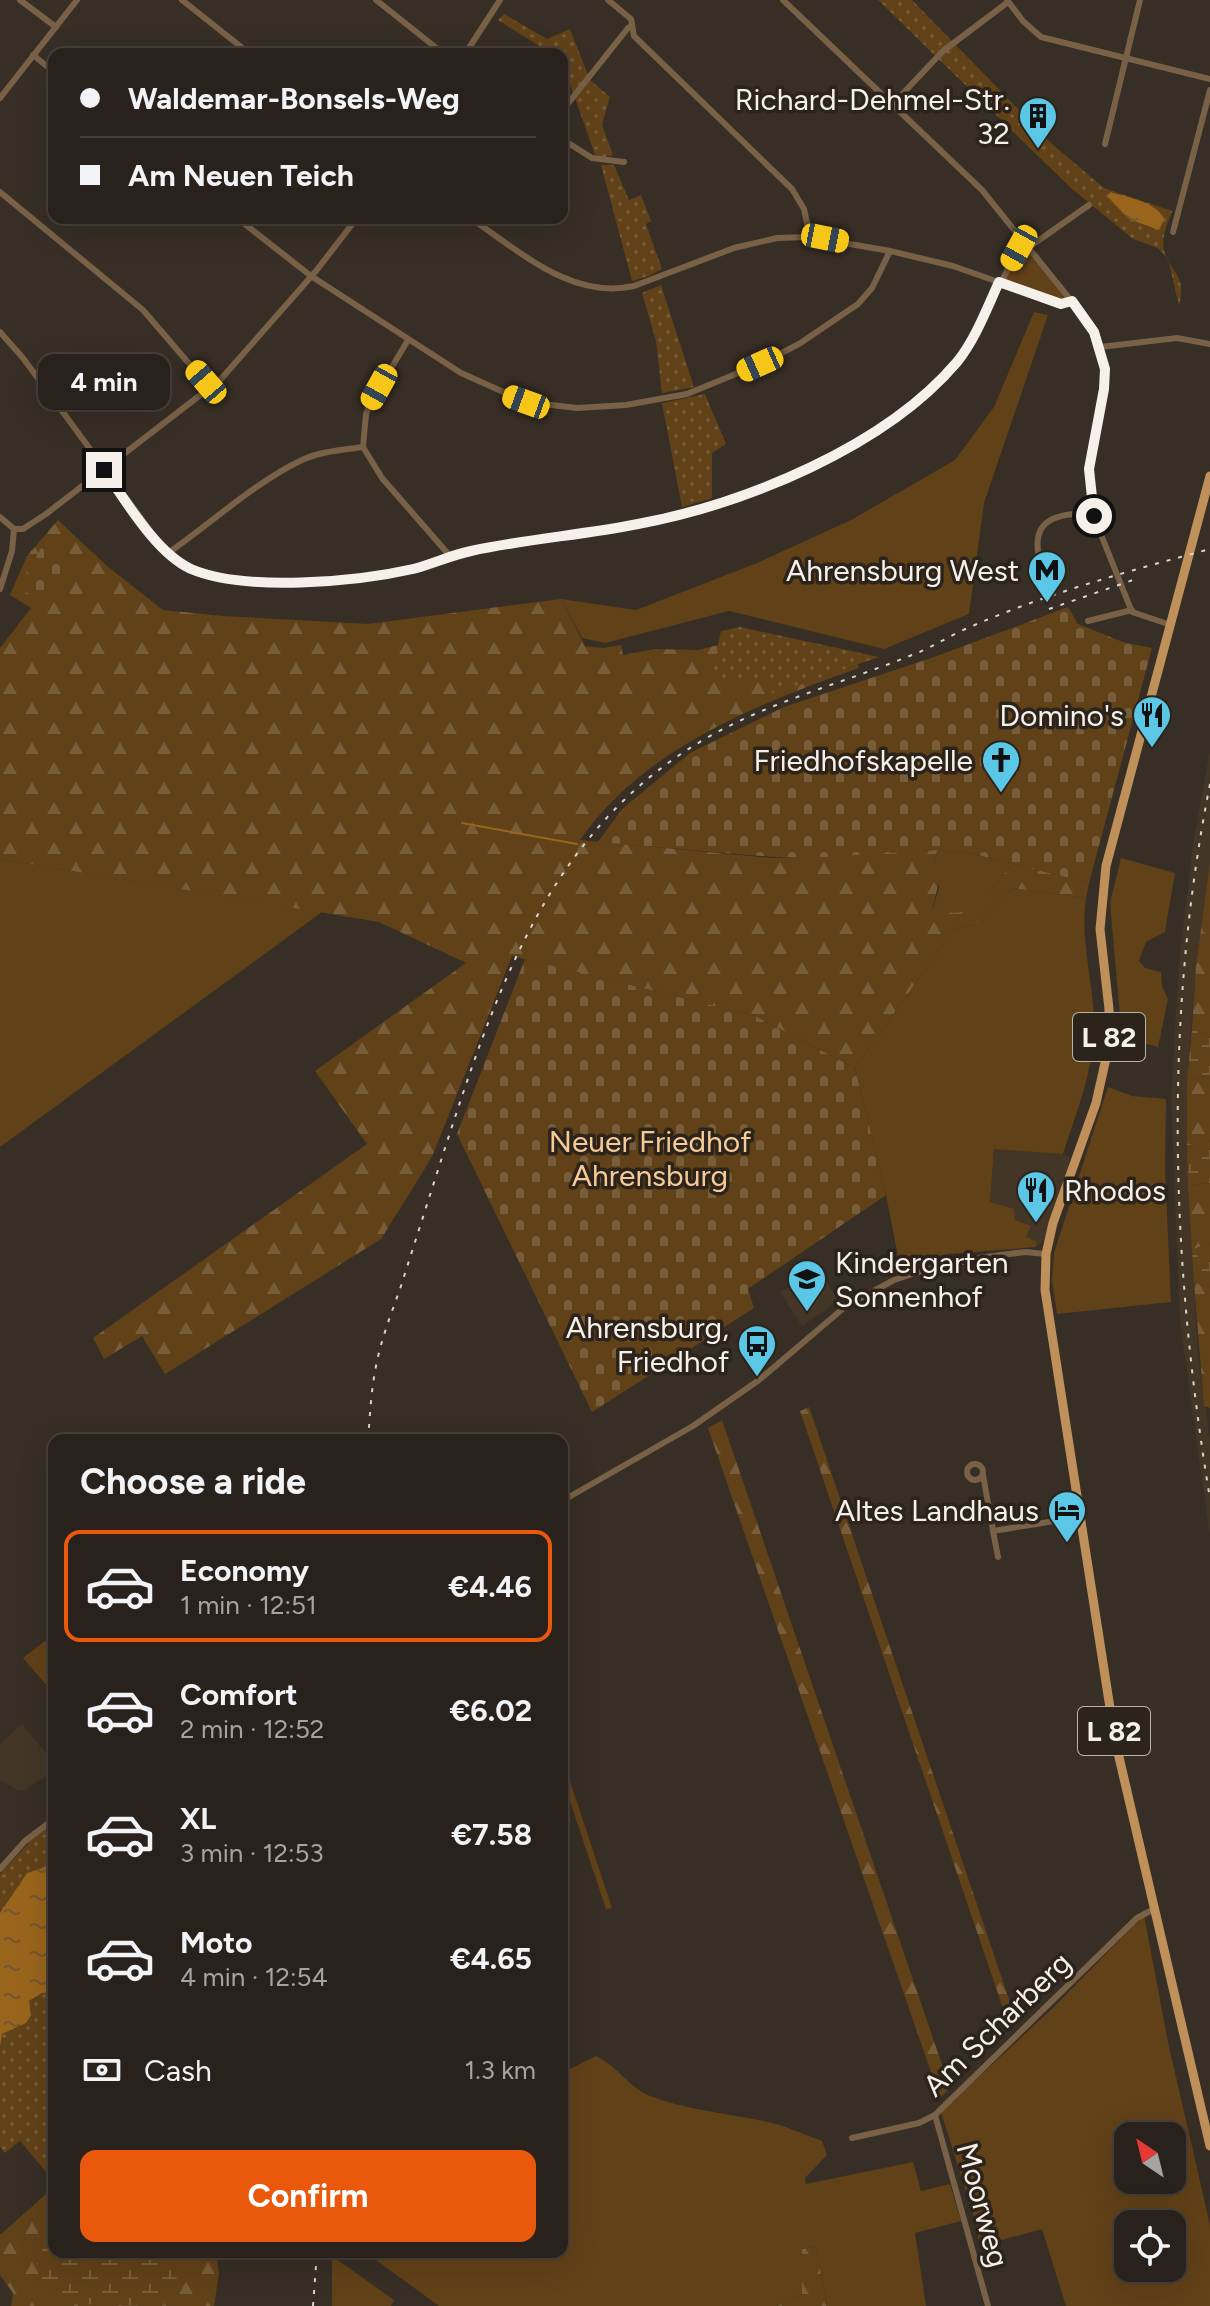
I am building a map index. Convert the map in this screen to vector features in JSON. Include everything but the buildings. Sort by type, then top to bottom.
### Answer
[{"type":"main road","name":"L 82","points":[[1210,476],[1104,881],[1100,929],[1109,1034],[1103,1076],[1053,1223],[1046,1254],[1045,1290],[1115,1740],[1210,2146]]},
{"type":"street","points":[[20,0],[56,27]]},
{"type":"street","points":[[0,98],[77,0]]},
{"type":"street","points":[[182,0],[242,48]]},
{"type":"street","points":[[376,0],[436,48]]},
{"type":"street","points":[[469,48],[500,0]]},
{"type":"street","points":[[608,0],[631,19],[634,36],[792,189],[804,209],[810,237]]},
{"type":"street","points":[[783,0],[971,179],[1090,324],[1100,347],[1105,377],[1089,469],[1093,512],[1132,610],[1171,626]]},
{"type":"street","points":[[1105,144],[1140,0]]},
{"type":"street","points":[[892,105],[943,51],[1007,1],[1041,37],[1210,79]]},
{"type":"street","points":[[568,103],[632,26]]},
{"type":"street","points":[[33,55],[48,67]]},
{"type":"street","points":[[1173,232],[1210,90]]},
{"type":"street","points":[[568,143],[592,158],[624,162]]},
{"type":"street","points":[[0,192],[79,254],[143,310],[210,388]]},
{"type":"street","points":[[0,332],[23,358],[168,553],[192,569],[211,575],[251,581],[301,582],[412,569],[450,556],[648,522],[717,503],[811,468],[906,409],[934,385],[958,361],[999,282],[1026,244],[1089,205]]},
{"type":"street","points":[[245,224],[311,276],[480,383],[526,402],[577,408],[626,405],[699,390],[760,364],[858,304],[872,288],[890,251]]},
{"type":"street","points":[[14,529],[30,525],[210,388],[236,363],[352,224]]},
{"type":"street","points":[[479,224],[548,270],[594,289],[613,290],[651,280],[757,242],[810,237],[953,266],[1061,304],[1072,301]]},
{"type":"street","points":[[1100,347],[1177,338],[1210,344]]},
{"type":"street","points":[[408,340],[371,402],[366,414],[363,447],[382,478],[450,556]]},
{"type":"street","points":[[168,553],[302,460],[337,450],[363,447]]},
{"type":"street","points":[[1039,557],[1039,537],[1047,522],[1059,515],[1093,512]]},
{"type":"street","points":[[0,517],[14,529]]},
{"type":"street","points":[[0,589],[12,551],[14,529]]},
{"type":"street","points":[[1088,621],[1132,610]]},
{"type":"street","points":[[568,1498],[693,1426],[759,1380],[846,1306],[894,1280],[985,1257],[1025,1252],[1046,1254]]},
{"type":"street","points":[[983,1475],[998,1557]]},
{"type":"street","points":[[993,1531],[1080,1517]]},
{"type":"street","points":[[0,1869],[25,1841],[48,1824]]},
{"type":"street","name":"Am Scharberg","points":[[852,2138],[919,2123],[935,2115],[1137,1918],[1154,1909]]},
{"type":"street","name":"Moorweg","points":[[935,2115],[988,2306]]},
{"type":"shaded area","points":[[1210,750],[1210,862],[1196,966],[1187,1080],[1187,1143],[1198,1356],[1210,1440],[1210,1536],[1180,1322],[1171,1098],[1179,962],[1193,844]]},
{"type":"shaded area","points":[[994,1149],[1033,1150],[1071,1157],[1045,1241],[1036,1247],[1037,1242],[1026,1238],[1015,1220],[990,1202]]},
{"type":"shaded area","name":"Kindergarten Sonnenhof","points":[[822,1276],[839,1300],[802,1326],[779,1291]]},
{"type":"shaded area","points":[[22,1724],[48,1756],[48,1775],[25,1790],[17,1790],[0,1780],[0,1744]]},
{"type":"green space","points":[[878,0],[912,0],[1053,145],[1104,188],[1172,211],[1163,240],[1167,258],[1158,248],[1133,239],[1071,188]]},
{"type":"green space","points":[[504,14],[547,39],[570,29],[590,80],[610,97],[602,125],[613,155],[595,155],[568,78],[568,48],[542,48],[498,20]]},
{"type":"green space","points":[[601,165],[614,165],[629,200],[641,195],[651,221],[646,224],[662,269],[649,276],[632,281]]},
{"type":"green space","points":[[1023,246],[1069,300],[1064,303],[1003,282]]},
{"type":"green space","points":[[1169,261],[1180,280],[1179,306]]},
{"type":"green space","points":[[661,285],[694,387],[662,393],[656,341],[642,293]]},
{"type":"green space","points":[[1034,312],[1048,315],[984,503],[969,614],[884,649],[729,611],[605,643],[582,638],[561,599],[636,610],[757,563],[851,520],[955,460],[994,407]]},
{"type":"green space","points":[[705,394],[726,444],[712,453],[712,498],[682,507],[662,403]]},
{"type":"green space","points":[[58,520],[107,566],[163,610],[368,624],[561,599],[585,646],[603,648],[621,645],[623,655],[655,649],[698,650],[718,645],[856,659],[859,668],[743,714],[670,755],[636,779],[606,808],[580,840],[773,858],[937,850],[935,863],[941,874],[932,910],[949,913],[972,908],[1014,864],[1089,883],[1086,898],[1013,888],[980,923],[954,929],[855,1068],[755,1016],[512,956],[432,1157],[381,1239],[165,1374],[142,1336],[104,1359],[93,1338],[367,1144],[315,1071],[466,963],[379,922],[0,859],[0,648],[31,608],[10,595],[27,556]]},
{"type":"green space","points":[[43,545],[55,549],[69,576],[38,599],[18,588]]},
{"type":"green space","points":[[1068,607],[1078,624],[1123,642],[1152,648],[1089,883],[974,854],[937,850],[773,857],[598,842],[622,809],[690,753],[784,707],[934,657]]},
{"type":"green space","points":[[740,627],[879,657],[773,694],[769,679],[710,678],[721,631]]},
{"type":"green space","points":[[937,850],[974,854],[1014,864],[973,909],[949,913],[932,911],[939,888],[935,863]]},
{"type":"green space","points":[[1121,858],[1175,873],[1165,932],[1146,942],[1139,961],[1145,968],[1161,972],[1162,986],[1168,999],[1158,1047],[1133,1040],[1121,1027],[1110,903]]},
{"type":"green space","points":[[0,859],[322,912],[0,1147]]},
{"type":"green space","points":[[1210,862],[1210,1036],[1192,1029],[1196,966]]},
{"type":"green space","points":[[1013,888],[1086,898],[1085,929],[1094,1038],[1084,1089],[1063,1154],[994,1149],[990,1202],[1014,1209],[1015,1220],[1031,1226],[1026,1237],[1037,1242],[1036,1247],[949,1254],[901,1272],[855,1068],[954,929],[980,923]]},
{"type":"green space","name":"Neuer Friedhof Ahrensburg","points":[[525,959],[755,1016],[855,1068],[886,1195],[748,1289],[754,1308],[592,1412],[457,1134]]},
{"type":"green space","points":[[1192,1029],[1210,1036],[1210,1075],[1187,1080]]},
{"type":"green space","points":[[1210,1075],[1210,1140],[1200,1148],[1187,1143],[1187,1080]]},
{"type":"green space","points":[[1108,1087],[1132,1096],[1166,1099],[1165,1170],[1171,1302],[1057,1314],[1052,1280],[1054,1253]]},
{"type":"green space","points":[[1210,1140],[1210,1183],[1188,1185],[1187,1143],[1200,1148]]},
{"type":"green space","points":[[1210,1183],[1210,1243],[1192,1250],[1188,1185]]},
{"type":"green space","points":[[1210,1243],[1210,1288],[1194,1282],[1192,1250]]},
{"type":"green space","points":[[1194,1282],[1210,1288],[1210,1408],[1204,1406]]},
{"type":"green space","points":[[809,1407],[1017,2023],[1010,2029],[800,1411]]},
{"type":"green space","points":[[722,1420],[950,2088],[940,2098],[708,1428]]},
{"type":"green space","points":[[48,1639],[48,1687],[23,1658]]},
{"type":"green space","points":[[568,1775],[612,1908],[606,1909],[568,1795]]},
{"type":"green space","points":[[48,1826],[48,1866],[27,1873],[0,1913],[0,1874]]},
{"type":"green space","points":[[1144,1915],[1168,2042],[1210,2225],[1210,2306],[1066,2306],[1042,2229],[980,2246],[941,2112],[1054,2007]]},
{"type":"green space","points":[[48,1992],[48,2174],[20,2141],[5,2153],[0,2147],[2,2034],[21,2025],[29,2001]]},
{"type":"green space","points":[[596,2056],[650,2096],[692,2108],[771,2123],[822,2141],[827,2155],[805,2178],[806,2184],[913,2162],[921,2191],[950,2184],[961,2221],[915,2233],[926,2306],[827,2306],[816,2247],[802,2249],[802,2294],[777,2306],[439,2306],[373,2258],[568,2258],[568,2070]]},
{"type":"green space","points":[[48,2192],[48,2258],[217,2258],[219,2273],[214,2306],[11,2306],[13,2293],[0,2275],[0,2235]]},
{"type":"green space","points":[[48,2221],[48,2258],[182,2258],[180,2271],[163,2306],[67,2304],[41,2290],[36,2254],[38,2230]]},
{"type":"green space","points":[[816,2247],[827,2306],[777,2306],[802,2294],[802,2249]]},
{"type":"green space","points":[[332,2258],[394,2300],[391,2306],[332,2306]]},
{"type":"water","points":[[1110,192],[1155,208],[1164,219],[1159,230],[1129,219],[1108,197]]},
{"type":"water","points":[[48,1866],[48,1992],[29,2001],[31,2015],[26,2023],[2,2034],[0,2047],[0,1913],[27,1873]]},
{"type":"waterway","points":[[462,823],[577,844]]},
{"type":"railway","points":[[369,1434],[376,1366],[386,1327],[487,1027],[511,968],[539,913],[572,861],[611,814],[657,771],[736,723],[786,701],[918,653],[1022,606],[1210,549]]},
{"type":"railway","points":[[1049,609],[1136,579]]},
{"type":"railway","points":[[1210,784],[1195,873],[1185,962],[1179,1052],[1178,1142],[1180,1231],[1187,1321],[1210,1499]]},
{"type":"railway","points":[[313,2306],[317,2258]]},
{"type":"place","name":"Richard-Dehmel-Str. 32","points":[[1038,150]]},
{"type":"place","name":"Ahrensburg West","points":[[1047,604]]},
{"type":"place","name":"Domino's","points":[[1152,749]]},
{"type":"place","name":"Friedhofskapelle","points":[[1001,794]]},
{"type":"place","name":"Rhodos","points":[[1036,1224]]},
{"type":"place","name":"Kindergarten Sonnenhof","points":[[807,1313]]},
{"type":"place","name":"Ahrensburg, Friedhof","points":[[757,1378]]},
{"type":"place","name":"Altes Landhaus","points":[[1067,1544]]},
{"type":"route","points":[[104,470],[160,544],[176,560],[211,575],[251,581],[342,579],[412,569],[471,551],[638,524],[758,490],[811,468],[860,440],[906,409],[958,361],[999,282],[1064,305],[1072,301],[1094,332],[1104,362],[1105,377],[1088,478],[1094,516]]}]
